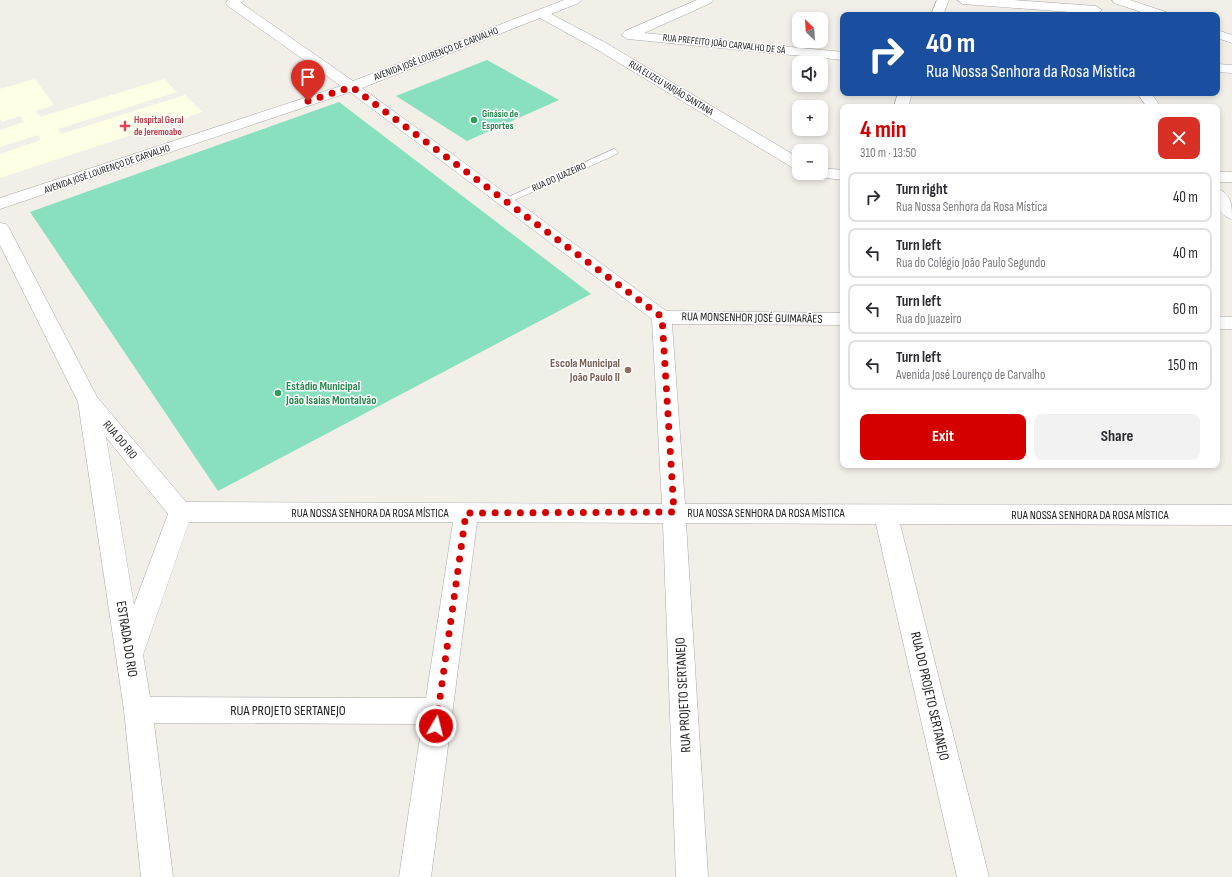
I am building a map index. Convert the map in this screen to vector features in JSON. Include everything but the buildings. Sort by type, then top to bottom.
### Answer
[{"type":"street","name":"AVENIDA JOSÉ LOURENÇO DE CARVALHO","points":[[0,204],[352,87],[575,0]]},
{"type":"street","points":[[601,46],[707,0]]},
{"type":"street","points":[[938,12],[943,0]]},
{"type":"street","points":[[963,0],[1095,8]]},
{"type":"street","points":[[1118,0],[1153,12]]},
{"type":"street","points":[[235,2],[662,317]]},
{"type":"street","name":"RUA ELIZEU VARJÃO SANTANA","points":[[542,14],[601,46],[792,161]]},
{"type":"street","name":"RUA PREFEITO JOÃO CARVALHO DE SÁ","points":[[628,35],[840,56]]},
{"type":"street","points":[[1220,35],[1232,39]]},
{"type":"street","points":[[1220,68],[1232,69]]},
{"type":"street","points":[[828,174],[840,176]]},
{"type":"street","points":[[1220,177],[1232,178]]},
{"type":"street","points":[[1220,198],[1232,214]]},
{"type":"street","name":"RUA DO RIO","points":[[0,228],[89,402],[180,512]]},
{"type":"street","name":"RUA MONSENHOR JOSÉ GUIMARÃES","points":[[662,317],[840,319]]},
{"type":"street","name":"RUA PROJETO SERTANEJO","points":[[662,317],[674,512],[692,877]]},
{"type":"street","points":[[1220,323],[1232,323]]},
{"type":"street","name":"ESTRADA DO RIO","points":[[89,402],[130,654],[138,710],[157,877]]},
{"type":"street","points":[[130,654],[180,512]]},
{"type":"street","name":"RUA NOSSA SENHORA DA ROSA MÍSTICA","points":[[180,512],[674,512],[1232,515]]},
{"type":"street","points":[[415,877],[466,513]]},
{"type":"street","name":"RUA DO PROJETO SERTANEJO","points":[[886,514],[973,877]]},
{"type":"street","name":"RUA PROJETO SERTANEJO","points":[[138,710],[439,711]]},
{"type":"lane","name":"RUA DO JUAZEIRO","points":[[505,201],[614,152]]},
{"type":"shaded area","name":"Hospital Geral de Jeremoabo","points":[[35,79],[54,105],[36,111],[40,117],[164,79],[177,92],[58,129],[61,134],[185,95],[202,112],[0,178],[0,154],[41,140],[38,135],[0,147],[0,130],[24,122],[20,116],[2,122],[0,119],[0,89]]},
{"type":"green space","name":"Ginásio de Esportes","points":[[487,60],[559,100],[467,141],[396,96]]},
{"type":"green space","name":"Estádio Municipal João Isaias Montalvão","points":[[339,102],[591,294],[218,491],[30,212]]},
{"type":"place","name":"Ginásio de Esportes","points":[[474,120]]},
{"type":"place","name":"Hospital Geral de Jeremoabo","points":[[125,126]]},
{"type":"place","name":"Escola Municipal João Paulo II","points":[[628,370]]},
{"type":"place","name":"Estádio Municipal João Isaias Montalvão","points":[[278,393]]},
{"type":"route","points":[[308,101],[352,87],[662,317],[674,512],[466,513],[436,726]]}]
